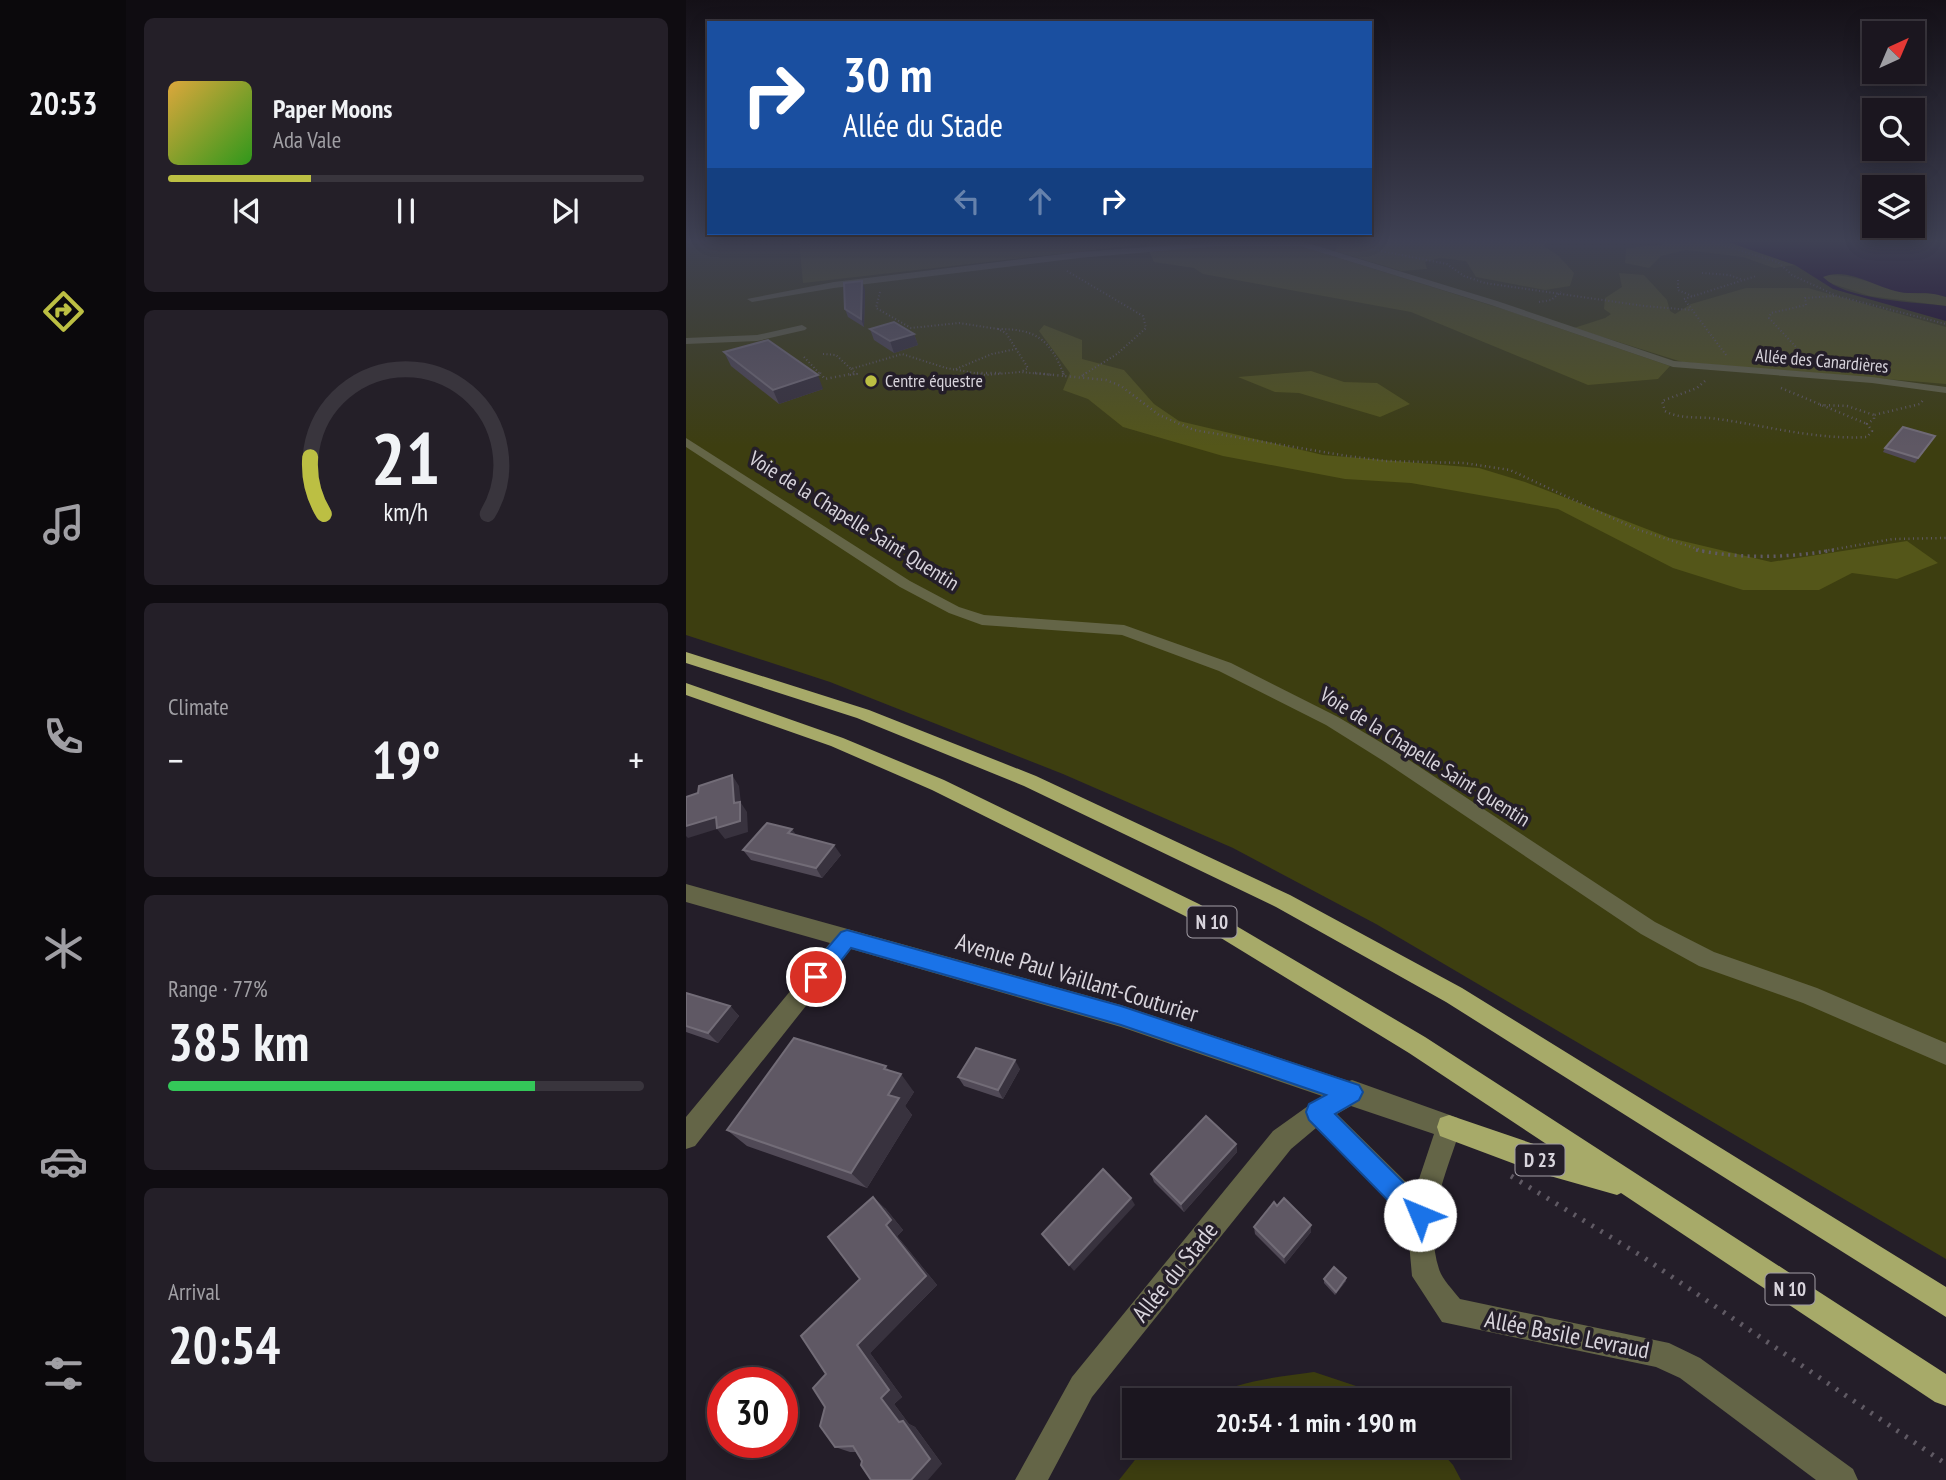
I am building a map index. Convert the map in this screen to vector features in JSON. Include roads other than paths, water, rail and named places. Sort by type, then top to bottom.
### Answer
[{"type":"main road","name":"N 10","points":[[686,657],[863,714],[1030,781],[1283,901],[1454,995],[1941,1296]]},
{"type":"main road","name":"N 10","points":[[686,689],[837,742],[938,785],[1192,910],[1417,1045],[1946,1391]]},
{"type":"main road","points":[[686,702],[760,715]]},
{"type":"main road","name":"D 23","points":[[1449,1127],[1536,1159],[1633,1187]]},
{"type":"street","name":"Allée des Canardières","points":[[1512,309],[1673,364],[1946,390]]},
{"type":"street","points":[[686,341],[757,338],[802,328]]},
{"type":"street","name":"Voie de la Chapelle Saint Quentin","points":[[686,442],[905,584],[954,610],[982,620],[1124,630],[1225,667],[1332,721],[1367,742],[1648,928],[1707,959],[1809,995],[1946,1054]]},
{"type":"street","name":"Avenue Paul Vaillant-Couturier","points":[[686,893],[1121,1016],[1449,1127]]},
{"type":"street","points":[[686,1137],[847,938]]},
{"type":"street","name":"Allée du Stade","points":[[1031,1480],[1082,1387],[1282,1140],[1317,1112],[1352,1092]]},
{"type":"street","points":[[1317,1112],[1420,1215]]},
{"type":"street","name":"Allée Basile Levraud","points":[[1449,1127],[1420,1215],[1426,1276],[1451,1312],[1659,1353],[1690,1368],[1842,1480]]},
{"type":"place","name":"Centre équestre","points":[[871,381]]}]
